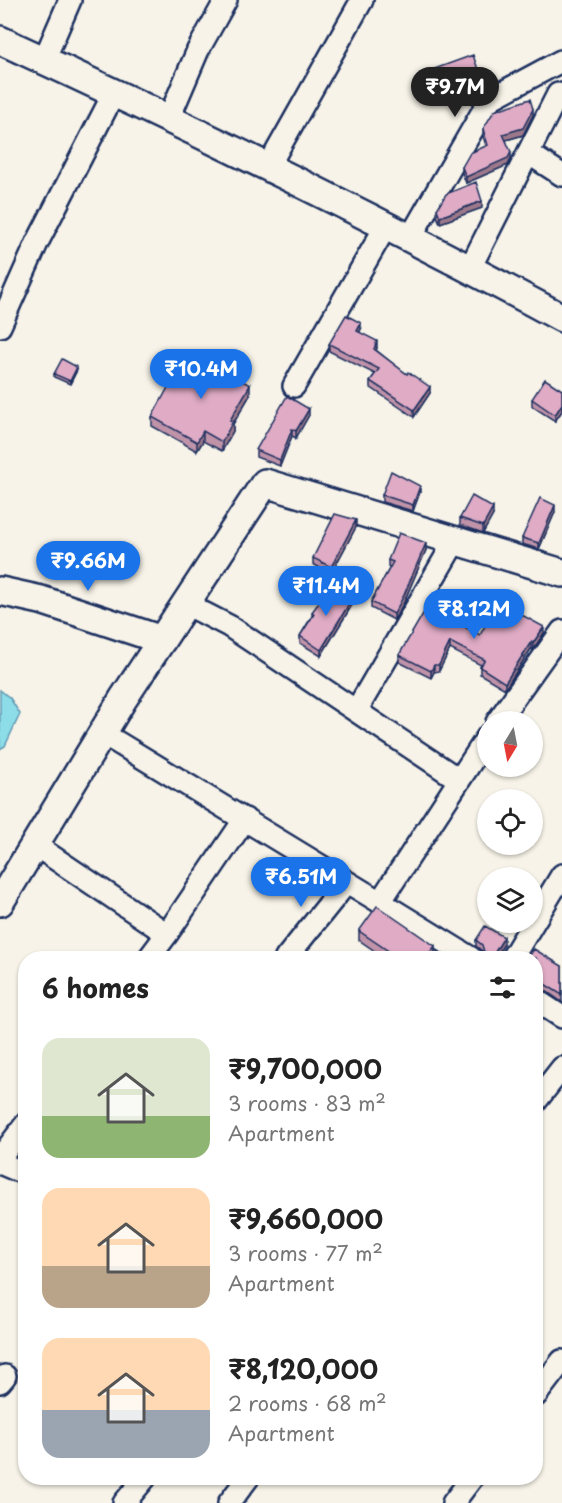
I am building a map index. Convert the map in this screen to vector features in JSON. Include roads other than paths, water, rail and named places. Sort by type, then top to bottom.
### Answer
[{"type":"street","points":[[44,60],[70,0]]},
{"type":"street","points":[[169,118],[198,50],[226,0]]},
{"type":"street","points":[[268,167],[362,0]]},
{"type":"street","points":[[0,40],[169,118],[470,268],[562,318]]},
{"type":"street","points":[[470,268],[560,95],[562,59]]},
{"type":"street","points":[[410,238],[490,99],[562,59]]},
{"type":"street","points":[[0,326],[37,243],[114,93]]},
{"type":"street","points":[[528,153],[562,175]]},
{"type":"street","points":[[294,386],[386,226]]},
{"type":"street","points":[[0,902],[102,733],[266,483],[562,573]]},
{"type":"street","points":[[356,711],[455,541]]},
{"type":"street","points":[[0,591],[41,600],[162,640]]},
{"type":"street","points":[[186,604],[229,626],[458,779]]},
{"type":"street","points":[[505,711],[560,637]]},
{"type":"street","points":[[102,733],[460,951]]},
{"type":"street","points":[[380,902],[477,751]]},
{"type":"street","points":[[154,951],[244,819]]},
{"type":"street","points":[[35,845],[167,933]]},
{"type":"street","points":[[516,951],[562,875]]},
{"type":"street","points":[[292,951],[347,882]]},
{"type":"street","points":[[543,1005],[562,1017]]},
{"type":"street","points":[[543,1092],[562,1068]]},
{"type":"street","points":[[18,1135],[0,1160],[18,1170]]},
{"type":"street","points":[[543,1373],[562,1361]]},
{"type":"street","points":[[124,1503],[139,1485]]},
{"type":"street","points":[[229,1503],[243,1485]]},
{"type":"street","points":[[453,1503],[467,1485]]},
{"type":"water","points":[[0,690],[10,698],[20,714],[5,746],[0,749]]}]
